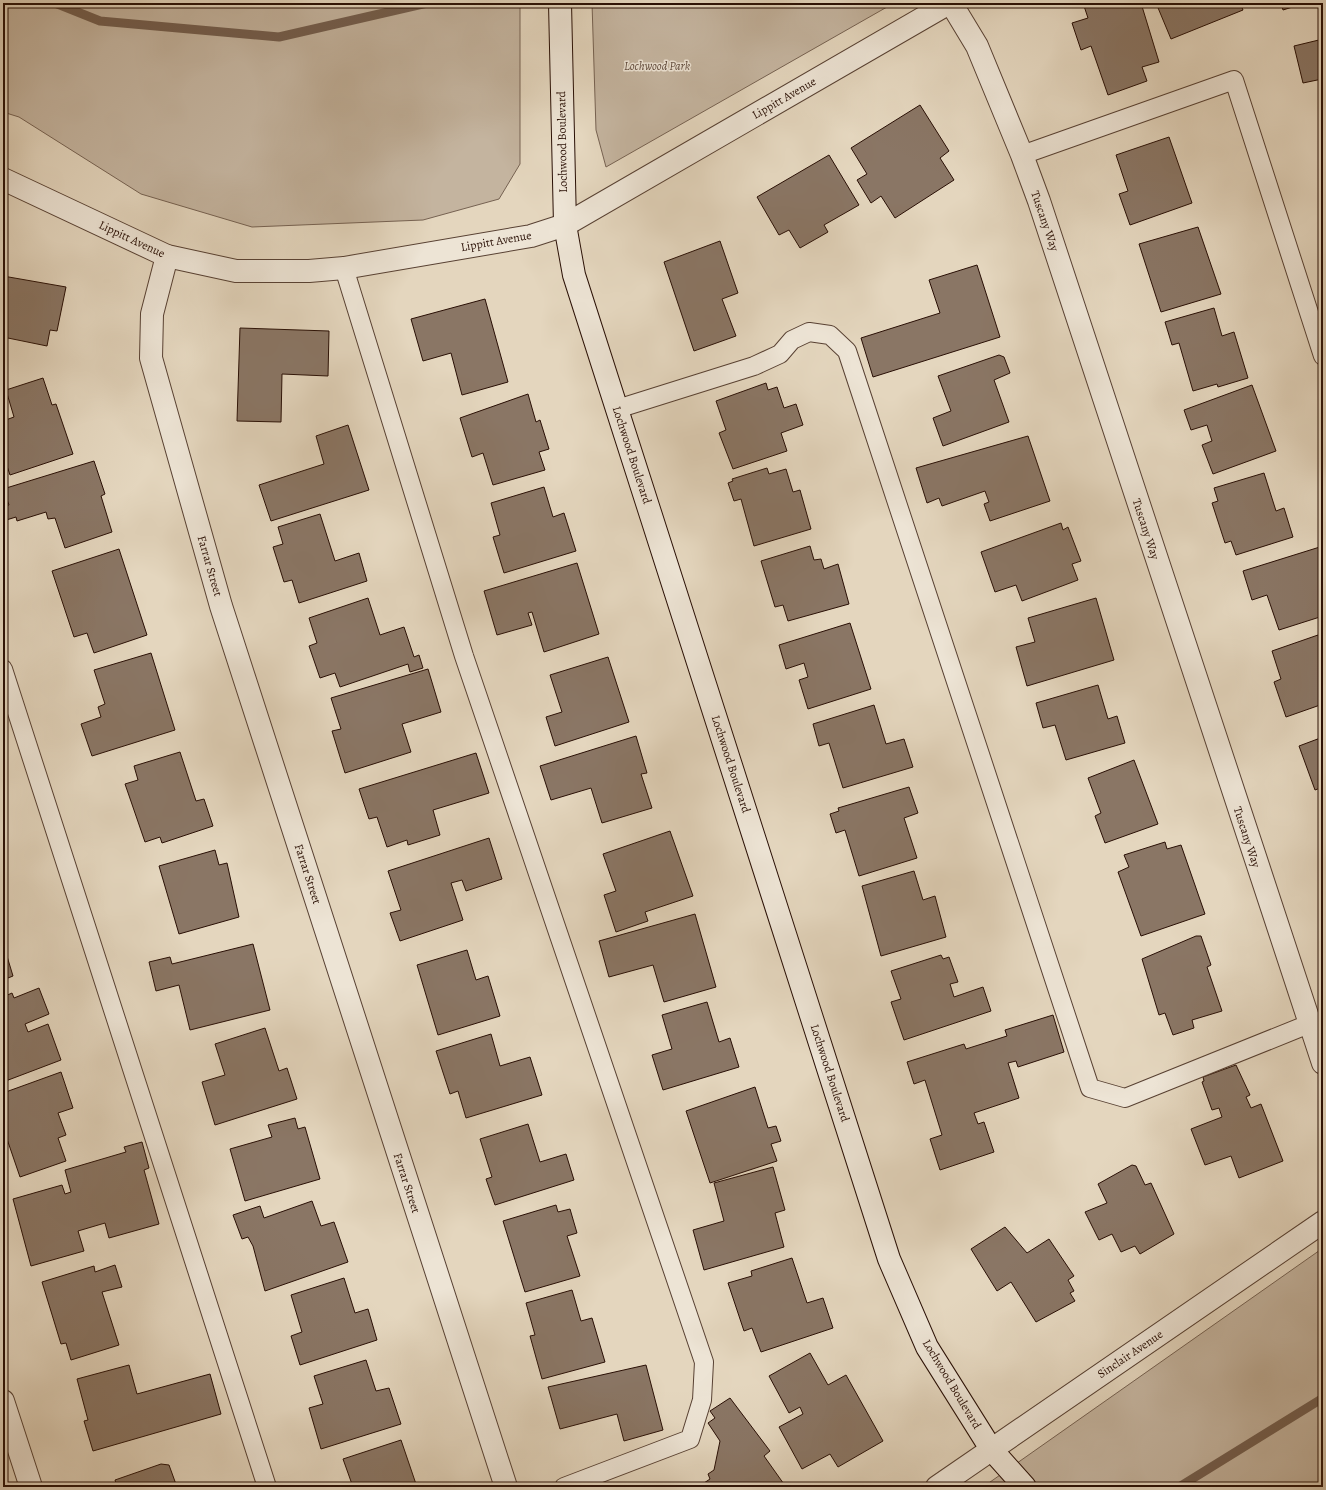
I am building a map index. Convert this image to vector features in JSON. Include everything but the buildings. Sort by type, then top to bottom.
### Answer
[{"type":"street","name":"Lochwood Boulevard","points":[[560,3],[565,225],[574,275],[889,1259],[927,1347],[991,1449],[1025,1487]]},
{"type":"street","name":"Lippitt Avenue","points":[[3,178],[167,256],[236,271],[309,271],[344,268],[531,236],[565,225],[950,3]]},
{"type":"street","name":"Tuscany Way","points":[[950,3],[977,46],[1022,155],[1323,1063]]},
{"type":"street","name":"Farrar Street","points":[[167,256],[152,314],[150,358],[221,606],[506,1487]]},
{"type":"street","name":"Sinclair Avenue","points":[[937,1487],[1323,1222]]},
{"type":"street","points":[[3,1401],[31,1487]]},
{"type":"lane","points":[[1022,155],[1234,80],[1323,356]]},
{"type":"lane","points":[[344,268],[464,656],[704,1362],[702,1400],[690,1439],[564,1487]]},
{"type":"lane","points":[[617,409],[754,366],[780,354],[792,340],[809,332],[830,335],[847,351],[1090,1088],[1125,1098],[1309,1024]]},
{"type":"lane","points":[[3,669],[267,1487]]},
{"type":"green space","points":[[3,3],[520,3],[520,164],[499,199],[423,220],[252,227],[141,194],[19,117],[3,112]]},
{"type":"green space","name":"Lochwood Park","points":[[592,3],[894,3],[606,167],[596,130]]},
{"type":"green space","points":[[1323,1248],[1323,1487],[983,1487]]},
{"type":"waterway","points":[[55,3],[100,21],[279,37],[427,3]]},
{"type":"waterway","points":[[1179,1487],[1323,1398]]}]
